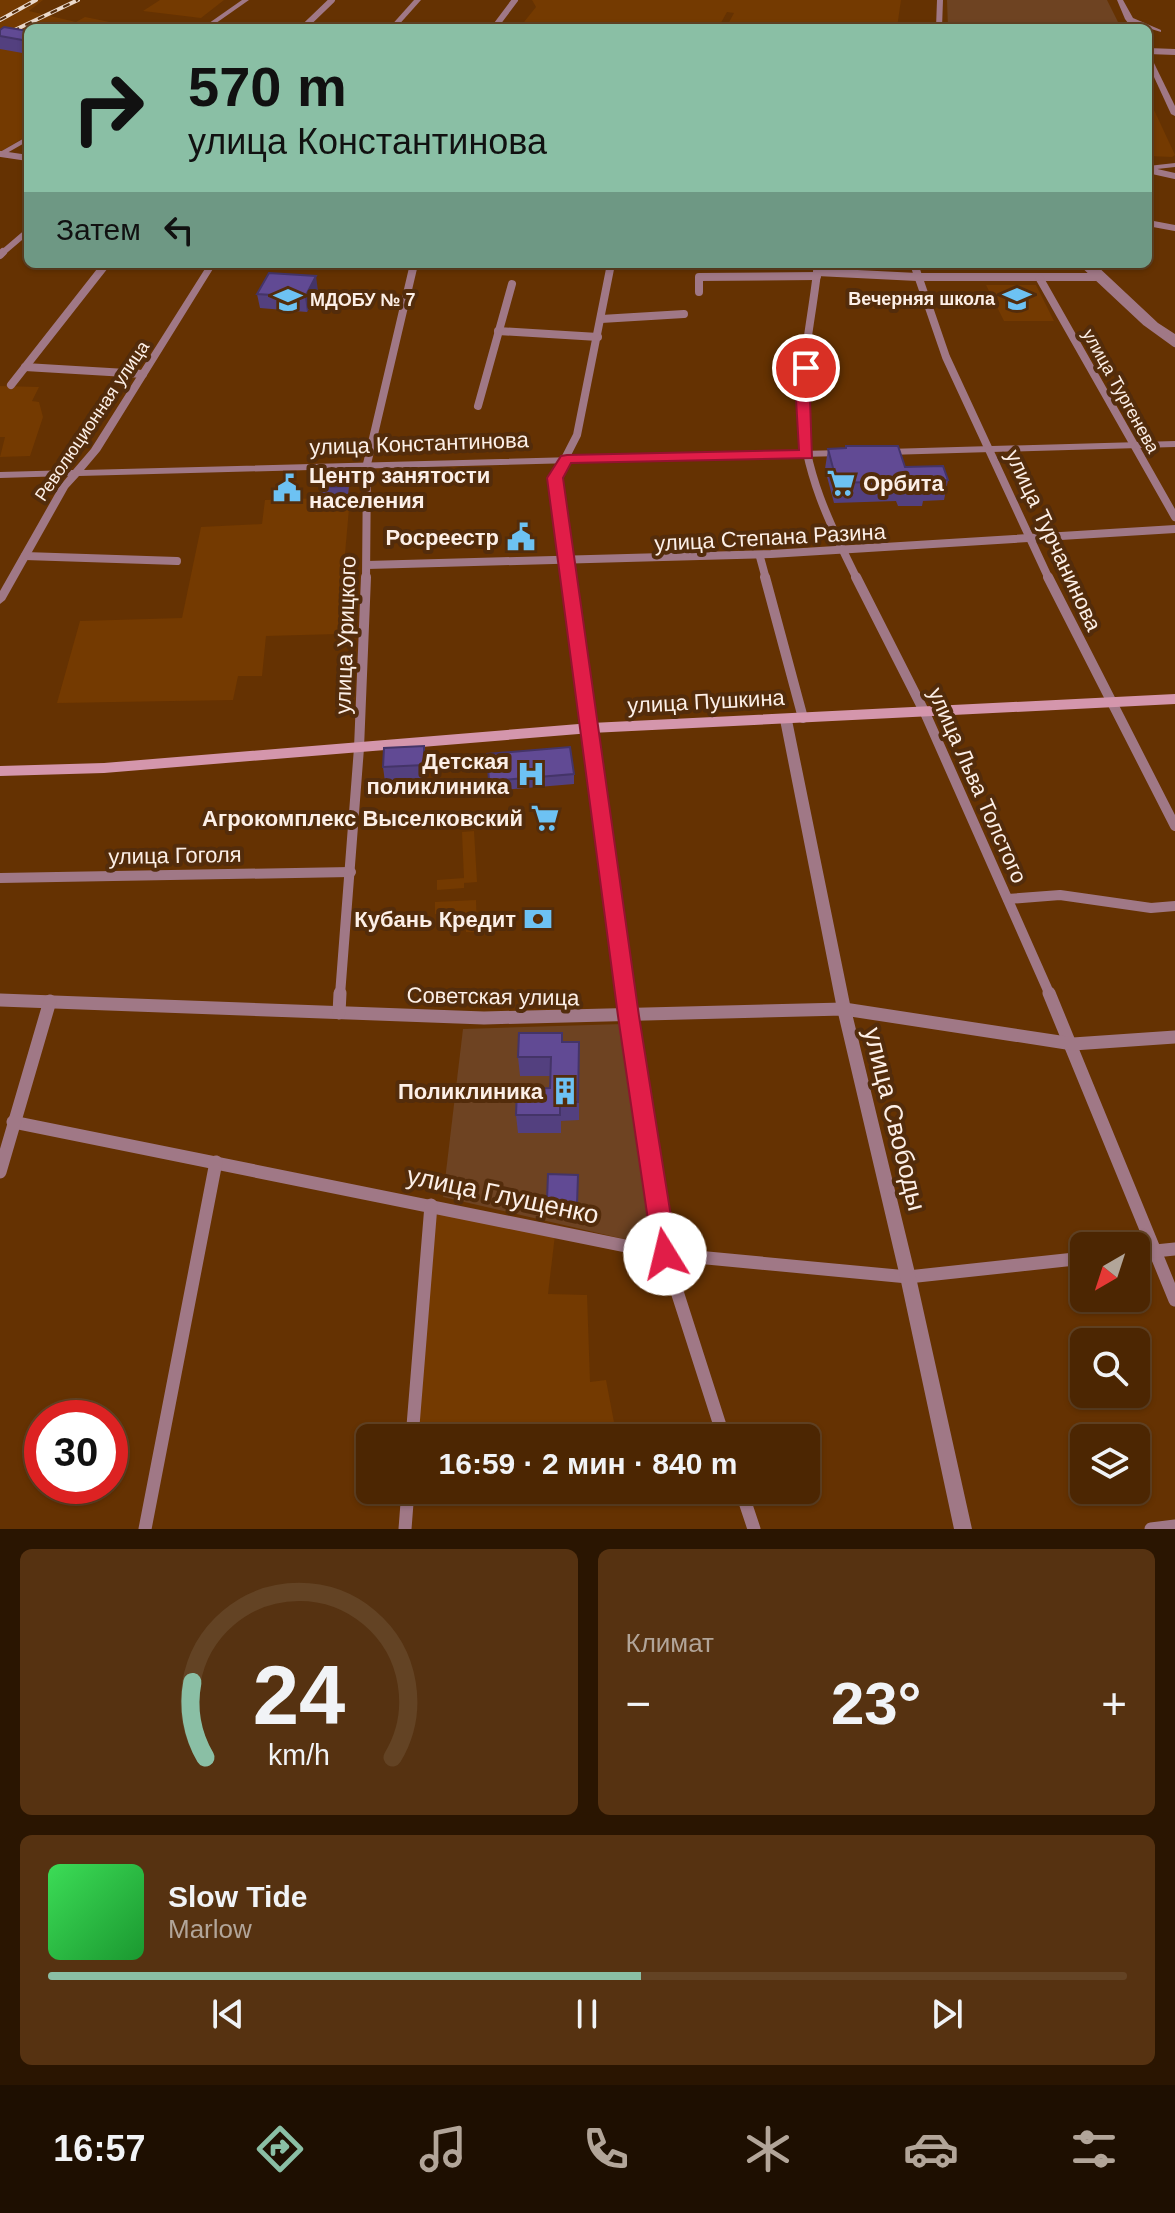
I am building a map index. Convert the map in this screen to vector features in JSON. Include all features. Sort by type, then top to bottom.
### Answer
[{"type":"main road","name":"улица Пушкина","points":[[0,771],[104,768],[591,728],[1175,699]]},
{"type":"street","points":[[211,24],[246,0]]},
{"type":"street","points":[[307,24],[332,0]]},
{"type":"street","points":[[396,24],[418,0]]},
{"type":"street","points":[[497,24],[515,0]]},
{"type":"street","points":[[939,24],[940,0]]},
{"type":"street","points":[[1120,0],[1131,24]]},
{"type":"street","points":[[1128,19],[1141,24]]},
{"type":"street","points":[[1152,28],[1159,31]]},
{"type":"street","points":[[1152,32],[1175,32]]},
{"type":"street","points":[[1152,54],[1175,52]]},
{"type":"street","points":[[1152,63],[1175,114]]},
{"type":"street","points":[[0,155],[24,140]]},
{"type":"street","points":[[0,155],[24,158]]},
{"type":"street","points":[[1152,169],[1174,166]]},
{"type":"street","points":[[1152,170],[1175,176]]},
{"type":"street","points":[[1152,224],[1175,228]]},
{"type":"street","points":[[0,255],[24,234]]},
{"type":"street","points":[[11,385],[103,268]]},
{"type":"street","name":"Революционная улица","points":[[0,600],[64,487],[95,451],[209,268]]},
{"type":"street","name":"улица Урицкого","points":[[339,1013],[359,748],[367,565],[367,464],[413,268]]},
{"type":"street","points":[[610,268],[577,435],[555,478],[628,1016],[665,1254],[720,1424]]},
{"type":"street","name":"улица Турчанинова","points":[[915,268],[946,357],[991,449],[1029,540],[1175,826]]},
{"type":"street","points":[[1090,268],[1175,341]]},
{"type":"street","points":[[699,292],[699,277],[817,271],[917,277],[1099,278]]},
{"type":"street","name":"улица Льва Толстого","points":[[817,271],[803,399],[807,454],[842,552],[924,710],[1073,1044],[1175,1300]]},
{"type":"street","name":"улица Тургенева","points":[[1040,279],[1175,517]]},
{"type":"street","points":[[478,406],[512,284]]},
{"type":"street","points":[[601,319],[684,314]]},
{"type":"street","points":[[498,331],[598,337]]},
{"type":"street","points":[[25,367],[143,374]]},
{"type":"street","points":[[868,452],[1175,444]]},
{"type":"street","name":"улица Константинова","points":[[0,475],[853,453]]},
{"type":"street","name":"улица Степана Разина","points":[[367,565],[568,564],[760,557],[1175,529]]},
{"type":"street","points":[[25,556],[177,561]]},
{"type":"street","points":[[760,557],[803,718]]},
{"type":"street","name":"улица Свободы","points":[[786,720],[844,1009],[908,1277],[963,1529]]},
{"type":"street","name":"улица Гоголя","points":[[0,878],[351,872]]},
{"type":"street","points":[[1008,899],[1060,895],[1151,908],[1175,906]]},
{"type":"street","name":"Советская улица","points":[[0,1000],[484,1018],[844,1009],[1073,1044],[1175,1037]]},
{"type":"street","points":[[0,1172],[50,1001]]},
{"type":"street","name":"улица Глущенко","points":[[13,1122],[665,1254],[908,1277],[1070,1260]]},
{"type":"street","points":[[145,1529],[216,1162]]},
{"type":"street","points":[[413,1424],[431,1205]]},
{"type":"street","points":[[1150,1252],[1175,1249]]},
{"type":"street","points":[[405,1529],[407,1504]]},
{"type":"street","points":[[746,1504],[754,1529]]},
{"type":"street","points":[[1151,1529],[1175,1526]]},
{"type":"shaded area","points":[[0,0],[43,0],[29,11],[76,22],[85,17],[119,24],[24,24],[24,137],[0,152]]},
{"type":"shaded area","points":[[160,0],[224,0],[201,18],[143,11]]},
{"type":"shaded area","points":[[532,0],[901,0],[898,24],[728,24],[734,13],[727,12],[720,24],[522,24],[536,7]]},
{"type":"shaded area","points":[[947,0],[1107,0],[1119,24],[948,24]]},
{"type":"shaded area","points":[[1152,106],[1175,155],[1152,156]]},
{"type":"shaded area","name":"Вечерняя школа","points":[[986,285],[1036,285],[1054,321],[1004,321]]},
{"type":"shaded area","points":[[0,386],[39,387],[32,401],[39,402],[43,417],[30,456],[0,457],[5,437],[0,437]]},
{"type":"shaded area","points":[[350,497],[338,634],[266,636],[262,676],[238,676],[233,700],[57,703],[80,621],[182,618],[201,527],[262,524],[265,500]]},
{"type":"shaded area","points":[[474,831],[477,882],[464,883],[464,888],[437,890],[437,880],[464,878],[462,832]]},
{"type":"shaded area","points":[[476,900],[477,932],[466,932],[465,912],[435,914],[435,902]]},
{"type":"shaded area","points":[[623,1024],[658,1247],[443,1197],[463,1029]]},
{"type":"shaded area","points":[[436,1213],[555,1235],[548,1294],[587,1295],[590,1382],[606,1380],[614,1424],[419,1424]]},
{"type":"building","points":[[4,27],[24,30],[24,40],[0,36],[0,30]]},
{"type":"building","points":[[269,273],[316,276],[305,297],[257,294]]},
{"type":"building","points":[[898,446],[905,467],[943,466],[948,480],[925,481],[926,486],[901,487],[900,481],[837,483],[828,449]]},
{"type":"building","points":[[348,476],[347,486],[320,487],[321,477]]},
{"type":"building","points":[[424,746],[424,765],[383,767],[384,748]]},
{"type":"building","name":"Детская поликлиника","points":[[570,747],[574,774],[489,781],[487,754]]},
{"type":"building","points":[[519,1033],[562,1033],[562,1042],[579,1042],[578,1102],[560,1102],[560,1115],[516,1115],[517,1089],[550,1088],[551,1057],[518,1057]]},
{"type":"building","points":[[548,1174],[578,1175],[577,1205],[553,1205],[553,1200],[547,1200]]},
{"type":"railway","points":[[0,20],[36,0]]},
{"type":"railway","points":[[27,24],[78,0]]},
{"type":"railway","points":[[0,37],[24,26]]},
{"type":"place","name":"Вечерняя школа","points":[[1017,299]]},
{"type":"place","name":"МДОБУ № 7","points":[[288,300]]},
{"type":"place","name":"Орбита","points":[[841,483]]},
{"type":"place","name":"Центр занятости населения","points":[[287,488]]},
{"type":"place","name":"Росреестр","points":[[521,537]]},
{"type":"place","name":"Детская поликлиника","points":[[531,774]]},
{"type":"place","name":"Агрокомплекс Выселковский","points":[[545,818]]},
{"type":"place","name":"Кубань Кредит","points":[[538,919]]},
{"type":"place","name":"Поликлиника","points":[[565,1091]]},
{"type":"route","points":[[665,1254],[628,1016],[555,478],[567,459],[807,454],[803,399],[806,368]]}]
